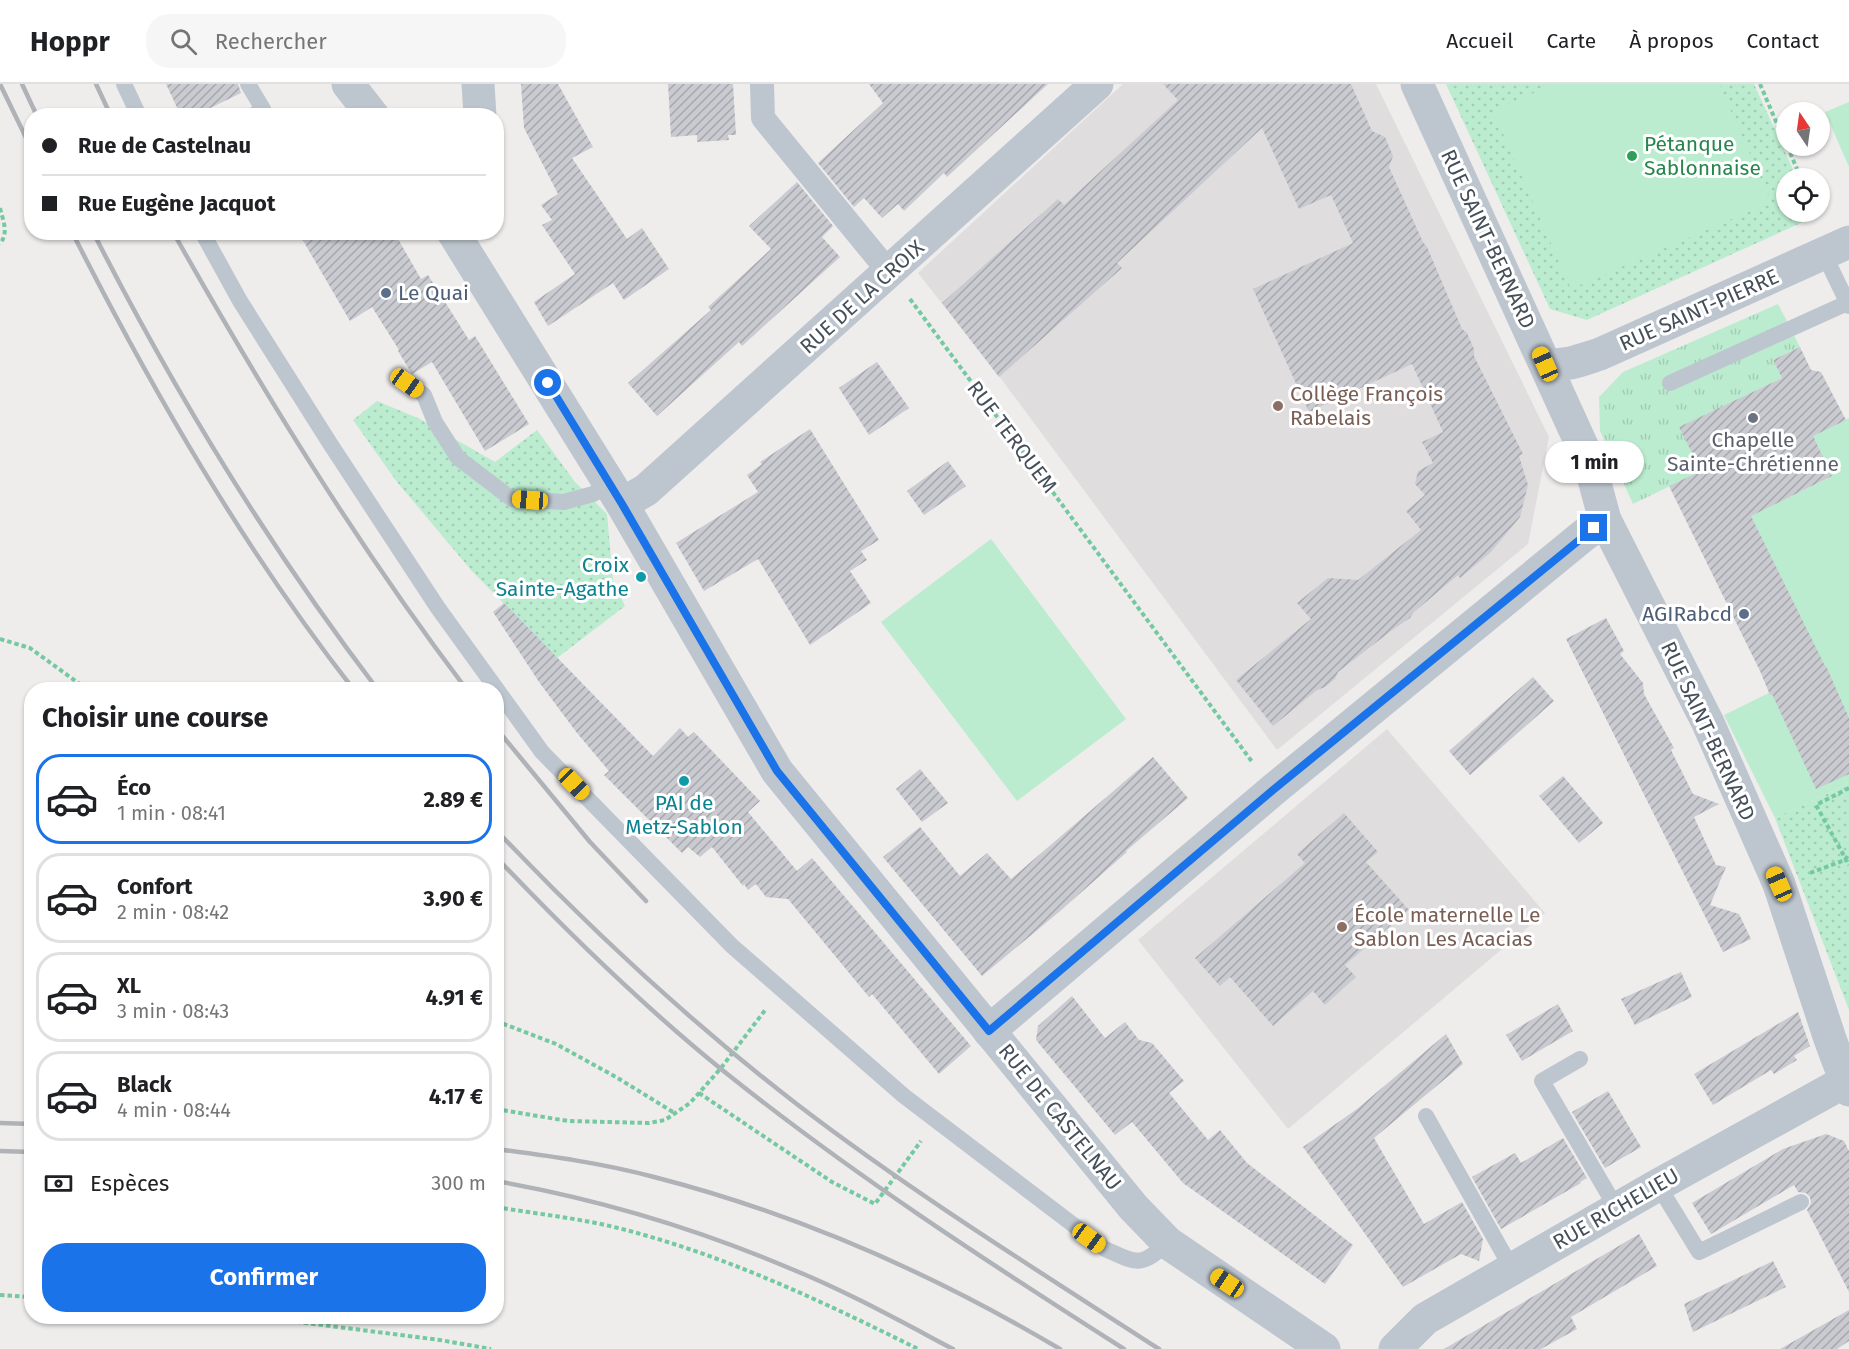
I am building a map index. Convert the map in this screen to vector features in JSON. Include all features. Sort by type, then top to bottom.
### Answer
[{"type":"street","points":[[348,84],[367,108]]},
{"type":"street","points":[[478,84],[480,108]]},
{"type":"street","points":[[762,84],[763,118],[890,272]]},
{"type":"street","name":"RUE DE LA CROIX","points":[[616,494],[646,490],[1097,84]]},
{"type":"street","name":"RUE SAINT-BERNARD","points":[[1417,84],[1588,461],[1605,520],[1708,723],[1779,884],[1847,1086]]},
{"type":"street","name":"RUE DE CASTELNAU","points":[[458,240],[616,494],[777,771],[1134,1208],[1168,1243],[1324,1349]]},
{"type":"street","name":"RUE SAINT-PIERRE","points":[[1545,364],[1557,366],[1571,364],[1600,354],[1836,248]]},
{"type":"street","points":[[989,1031],[1273,790],[1605,520]]},
{"type":"street","name":"RUE RICHELIEU","points":[[1395,1349],[1425,1319],[1658,1185],[1847,1086]]},
{"type":"lane","points":[[124,84],[135,108]]},
{"type":"lane","points":[[248,84],[261,108]]},
{"type":"lane","points":[[206,240],[240,301],[331,445],[438,608],[491,682]]},
{"type":"lane","points":[[1670,383],[1848,304],[1836,248]]},
{"type":"lane","points":[[407,383],[424,395],[435,422],[458,458],[512,499],[564,502],[593,494],[616,494]]},
{"type":"lane","points":[[504,699],[542,752],[732,946],[904,1096],[1105,1250],[1136,1262],[1149,1259],[1168,1243]]},
{"type":"lane","points":[[1580,1059],[1542,1081],[1617,1209]]},
{"type":"lane","points":[[1426,1116],[1512,1269]]},
{"type":"lane","points":[[1658,1185],[1699,1252],[1800,1202]]},
{"type":"path","points":[[1760,84],[1776,120]]},
{"type":"path","points":[[0,208],[5,229],[5,237],[0,244]]},
{"type":"path","name":"RUE TERQUEM","points":[[890,272],[1273,790]]},
{"type":"path","points":[[0,639],[30,648],[77,682]]},
{"type":"path","points":[[1849,789],[1816,805],[1849,865]]},
{"type":"path","points":[[1845,860],[1849,854]]},
{"type":"path","points":[[504,1110],[568,1121],[650,1123],[665,1120],[699,1093],[781,989]]},
{"type":"path","points":[[504,1024],[556,1044],[673,1112]]},
{"type":"path","points":[[699,1093],[832,1182],[875,1204],[927,1134]]},
{"type":"path","points":[[504,1208],[597,1224],[675,1245],[748,1271],[867,1323],[918,1349]]},
{"type":"path","points":[[0,1295],[24,1296]]},
{"type":"path","points":[[313,1324],[491,1349]]},
{"type":"shaded area","name":"Collège François Rabelais","points":[[1123,84],[1376,84],[1549,437],[1528,544],[1277,750],[999,376],[918,273]]},
{"type":"shaded area","name":"École maternelle Le Sablon Les Acacias","points":[[1387,729],[1545,913],[1288,1129],[1138,940]]},
{"type":"green space","name":"Pétanque Sablonnaise","points":[[1446,84],[1754,84],[1776,132],[1776,156],[1787,156],[1792,168],[1776,168],[1776,222],[1803,222],[1587,320],[1550,309]]},
{"type":"green space","name":"Pétanque Sablonnaise","points":[[1554,84],[1719,84],[1771,202],[1571,289],[1493,111]]},
{"type":"green space","points":[[1849,102],[1849,167],[1830,123],[1830,110]]},
{"type":"green space","points":[[1778,304],[1800,347],[1773,360],[1782,378],[1680,427],[1701,471],[1633,504],[1600,431],[1599,397],[1623,372]]},
{"type":"green space","points":[[377,401],[420,419],[495,462],[537,430],[575,482],[607,514],[613,581],[625,606],[557,658],[471,570],[397,482],[353,420]]},
{"type":"green space","points":[[1849,418],[1849,783],[1775,818],[1724,715],[1824,666],[1731,476],[1790,497],[1832,476],[1810,437]]},
{"type":"green space","points":[[991,539],[1126,719],[1017,801],[881,622]]},
{"type":"green space","points":[[1849,783],[1849,1010],[1775,818]]},
{"type":"building","points":[[166,84],[238,84],[241,93],[210,108],[177,108]]},
{"type":"building","points":[[521,84],[558,84],[593,147],[572,158],[627,239],[642,228],[669,269],[624,300],[613,283],[548,326],[534,302],[575,274],[542,225],[552,220],[541,205],[558,194],[524,128]]},
{"type":"building","points":[[668,84],[733,84],[736,135],[728,135],[729,140],[697,142],[697,135],[671,137]]},
{"type":"building","points":[[869,84],[1048,84],[947,177],[944,173],[904,211],[898,204],[882,218],[864,198],[854,207],[818,163],[883,103]]},
{"type":"building","points":[[1163,84],[1351,84],[1372,131],[1385,137],[1393,156],[1389,167],[1462,329],[1467,333],[1474,349],[1474,356],[1523,454],[1519,456],[1528,485],[1520,517],[1491,552],[1460,578],[1458,575],[1414,612],[1410,618],[1338,672],[1335,679],[1317,690],[1273,726],[1236,680],[1311,619],[1297,603],[1328,578],[1358,580],[1421,530],[1406,511],[1425,495],[1415,484],[1418,471],[1433,463],[1422,442],[1443,432],[1412,364],[1309,412],[1253,289],[1353,243],[1331,195],[1299,209],[1262,128],[1117,263],[1122,268],[999,377],[942,303],[1058,199],[1064,205],[1178,100]]},
{"type":"building","points":[[797,182],[833,226],[822,237],[840,257],[742,346],[739,342],[657,416],[628,383],[711,310],[708,307],[771,249],[749,226]]},
{"type":"building","name":"Le Quai","points":[[303,240],[399,240],[421,279],[428,275],[469,340],[475,336],[529,424],[485,451],[432,362],[412,374],[372,307],[350,321]]},
{"type":"building","points":[[1800,347],[1811,370],[1821,372],[1846,420],[1813,436],[1832,476],[1751,516],[1826,666],[1849,718],[1849,774],[1816,789],[1772,694],[1770,695],[1669,486],[1701,471],[1679,427],[1782,378],[1773,360]]},
{"type":"building","points":[[877,362],[909,408],[869,435],[839,388]]},
{"type":"building","points":[[810,429],[879,540],[861,551],[867,560],[850,571],[871,603],[810,645],[758,559],[704,591],[676,543],[758,492],[747,475],[762,464],[760,462]]},
{"type":"building","points":[[948,461],[966,486],[924,515],[907,491]]},
{"type":"building","points":[[504,603],[653,756],[680,728],[688,737],[694,732],[760,801],[748,812],[797,871],[812,858],[971,1046],[939,1074],[872,994],[869,997],[788,899],[766,897],[756,884],[748,890],[712,847],[700,857],[688,847],[682,853],[604,775],[609,771],[539,682],[493,612]]},
{"type":"building","points":[[1606,618],[1624,651],[1620,654],[1643,683],[1644,694],[1674,748],[1671,750],[1693,794],[1719,804],[1694,817],[1716,865],[1726,867],[1710,905],[1739,914],[1751,939],[1723,952],[1566,639]]},
{"type":"building","points":[[1533,677],[1554,701],[1470,775],[1449,751]]},
{"type":"building","points":[[1153,757],[1188,798],[1059,912],[982,976],[883,857],[920,827],[960,876],[987,853],[1011,879]]},
{"type":"building","points":[[920,769],[948,803],[922,822],[896,789]]},
{"type":"building","points":[[1563,776],[1603,823],[1579,843],[1539,796]]},
{"type":"building","points":[[1344,813],[1378,852],[1366,862],[1409,910],[1345,965],[1356,977],[1325,1005],[1313,991],[1273,1026],[1230,977],[1220,986],[1195,958],[1305,863],[1297,854]]},
{"type":"building","points":[[1681,972],[1692,997],[1635,1025],[1621,999]]},
{"type":"building","points":[[1072,996],[1105,1038],[1125,1022],[1139,1040],[1152,1043],[1184,1081],[1169,1093],[1208,1140],[1220,1130],[1247,1163],[1353,1245],[1325,1284],[1183,1183],[1132,1122],[1115,1135],[1036,1040],[1038,1026]]},
{"type":"building","points":[[1558,1004],[1573,1031],[1522,1061],[1506,1035]]},
{"type":"building","points":[[1798,1012],[1810,1046],[1794,1056],[1797,1060],[1774,1074],[1771,1070],[1713,1105],[1694,1074]]},
{"type":"building","points":[[1446,1034],[1463,1064],[1374,1138],[1424,1224],[1462,1202],[1483,1239],[1479,1261],[1461,1254],[1403,1287],[1303,1147],[1357,1109]]},
{"type":"building","points":[[1608,1091],[1641,1147],[1605,1168],[1572,1112]]},
{"type":"building","points":[[1826,1134],[1844,1141],[1849,1151],[1849,1292],[1807,1210],[1811,1203],[1810,1197],[1806,1193],[1798,1192],[1794,1185],[1711,1234],[1692,1203],[1783,1149]]},
{"type":"building","points":[[1563,1138],[1587,1178],[1501,1229],[1472,1177],[1515,1153],[1521,1163]]},
{"type":"building","points":[[1639,1234],[1657,1266],[1571,1317],[1577,1329],[1541,1349],[1444,1349]]},
{"type":"building","points":[[1773,1261],[1786,1287],[1693,1332],[1684,1304]]},
{"type":"building","points":[[1849,1310],[1849,1341],[1837,1349],[1780,1349]]},
{"type":"railway","points":[[0,84],[24,134]]},
{"type":"railway","points":[[22,84],[33,108]]},
{"type":"railway","points":[[96,84],[107,108]]},
{"type":"railway","points":[[76,240],[135,351],[202,468],[275,581],[348,682]]},
{"type":"railway","points":[[97,240],[190,410],[225,468],[299,581],[372,682]]},
{"type":"railway","points":[[178,240],[312,466],[387,579],[461,682]]},
{"type":"railway","points":[[504,738],[590,842],[646,901]]},
{"type":"railway","points":[[504,838],[642,974],[718,1041],[798,1105],[931,1200],[1159,1349]]},
{"type":"railway","points":[[504,865],[633,993],[691,1044],[769,1107],[919,1215],[1124,1349]]},
{"type":"railway","points":[[0,1123],[24,1124]]},
{"type":"railway","points":[[504,1150],[575,1160],[634,1172],[760,1209],[863,1248],[913,1271],[963,1295],[1060,1349]]},
{"type":"railway","points":[[0,1151],[24,1152]]},
{"type":"railway","points":[[504,1182],[609,1206],[718,1240],[831,1286],[953,1349]]},
{"type":"place","name":"Pétanque Sablonnaise","points":[[1632,156]]},
{"type":"place","name":"Le Quai","points":[[386,293]]},
{"type":"place","name":"Collège François Rabelais","points":[[1278,406]]},
{"type":"place","name":"Chapelle Sainte-Chrétienne","points":[[1753,418]]},
{"type":"place","name":"Croix Sainte-Agathe","points":[[641,577]]},
{"type":"place","name":"AGIRabcd","points":[[1744,614]]},
{"type":"place","name":"PAI de Metz-Sablon","points":[[684,781]]},
{"type":"place","name":"École maternelle Le Sablon Les Acacias","points":[[1342,927]]},
{"type":"route","points":[[548,383],[622,504],[777,771],[989,1031],[1273,790],[1594,528]]}]
